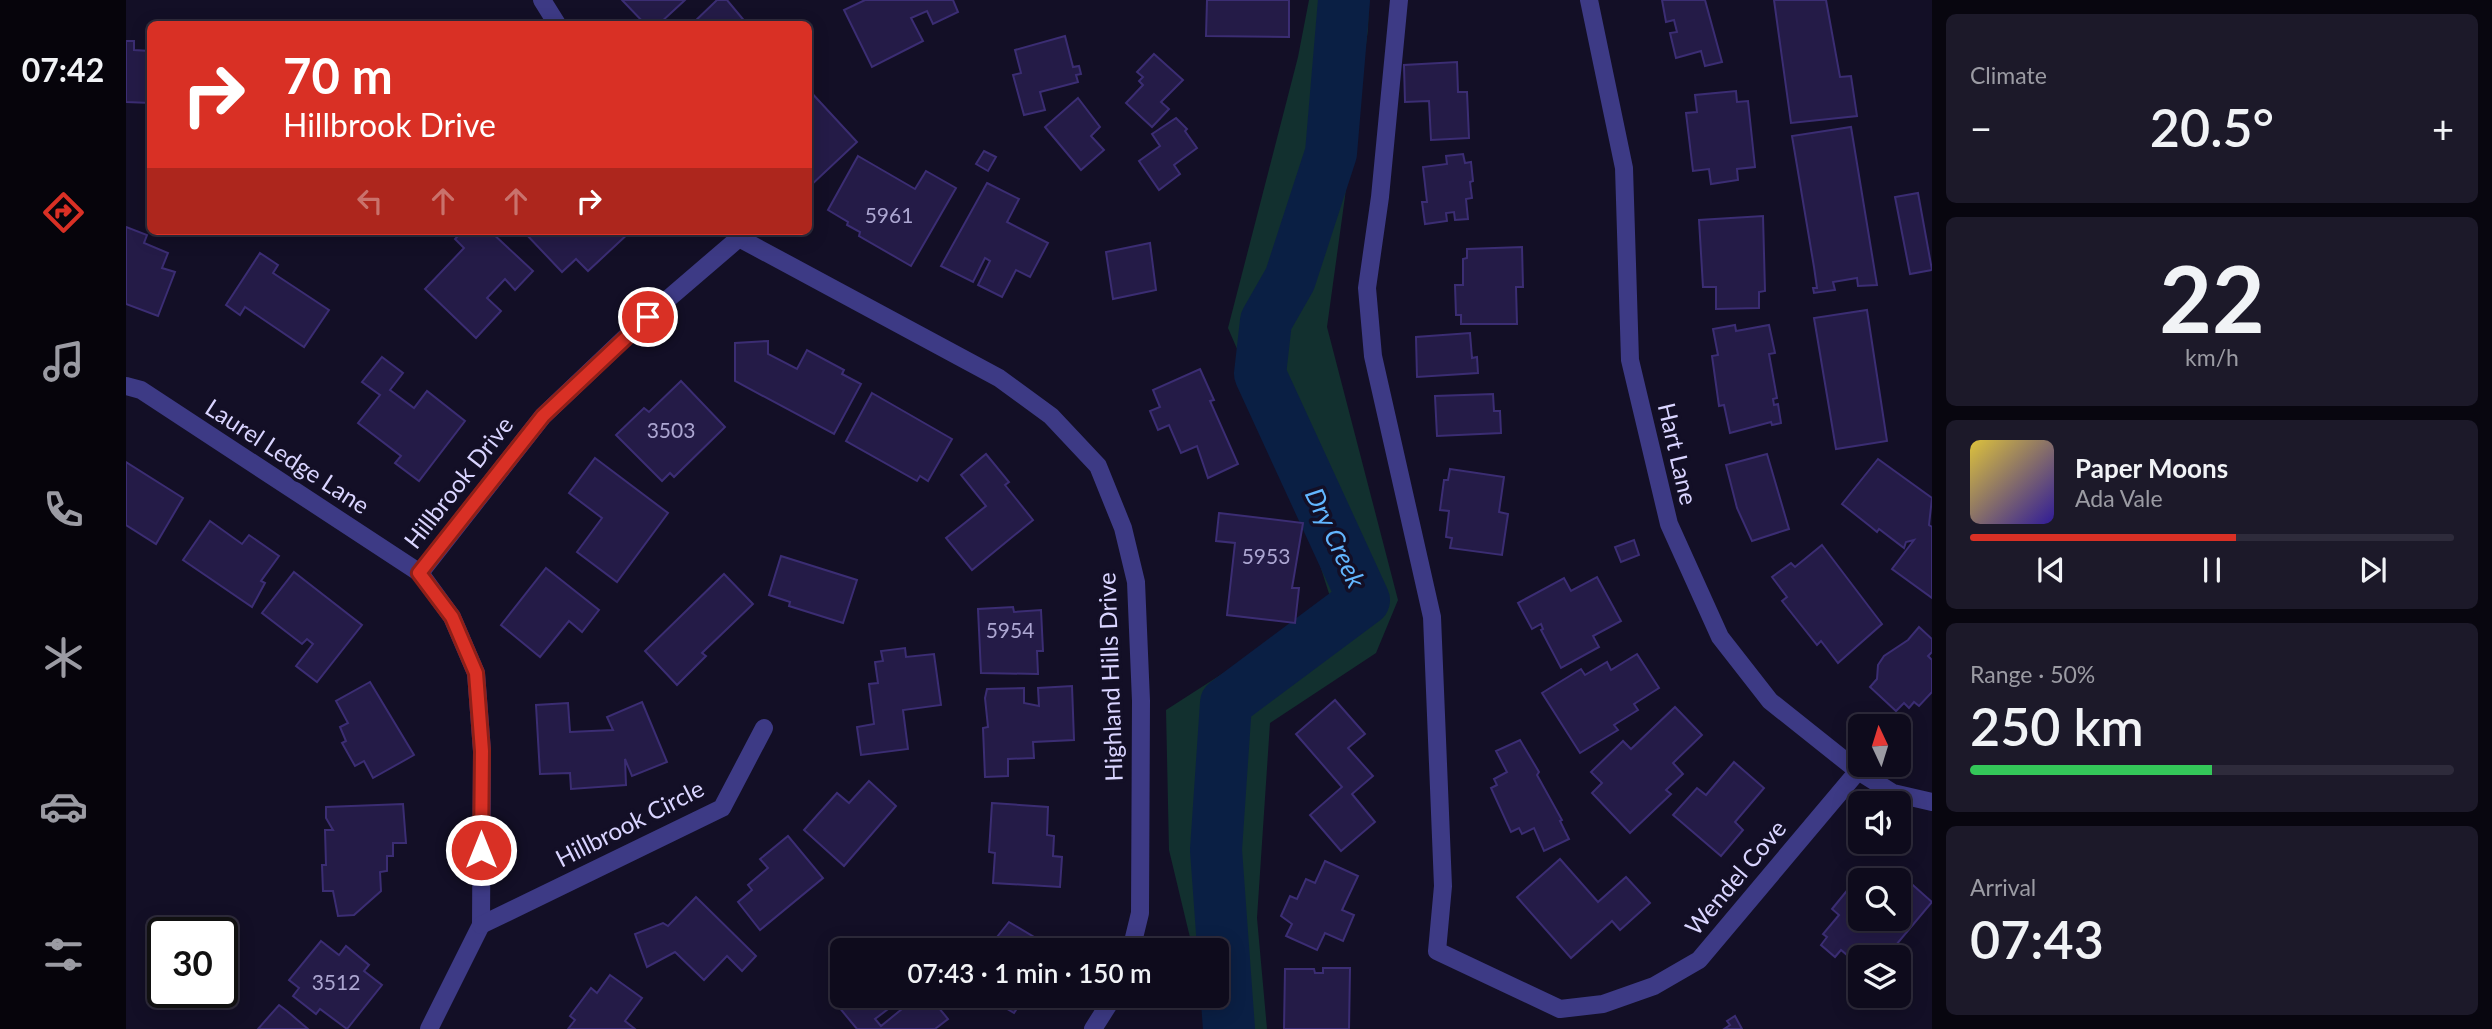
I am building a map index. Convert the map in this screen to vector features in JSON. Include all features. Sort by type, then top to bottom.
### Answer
[{"type":"street","points":[[542,0],[555,21]]},
{"type":"street","name":"Wendel Cove","points":[[1399,0],[1380,197],[1367,288],[1373,356],[1432,617],[1443,886],[1437,951],[1560,1009],[1603,1004],[1654,986],[1699,960],[1853,777]]},
{"type":"street","name":"Hart Lane","points":[[1589,0],[1624,168],[1630,360],[1669,524],[1720,637],[1770,701],[1848,763]]},
{"type":"street","name":"Hillbrook Drive","points":[[429,1029],[481,925],[482,751],[476,673],[452,617],[419,573],[543,416],[736,235]]},
{"type":"street","name":"Highland Hills Drive","points":[[736,235],[999,378],[1051,416],[1098,466],[1123,528],[1136,582],[1141,701],[1140,913],[1134,938]]},
{"type":"street","name":"Laurel Ledge Lane","points":[[126,386],[141,390],[419,573]]},
{"type":"street","name":"Hillbrook Circle","points":[[481,925],[722,808],[764,728]]},
{"type":"street","name":"Hart Lane","points":[[1868,777],[1893,793],[1932,802]]},
{"type":"street","points":[[1093,1029],[1106,1008]]},
{"type":"green space","points":[[1309,0],[1369,0],[1368,30],[1327,327],[1398,600],[1376,653],[1270,723],[1257,918],[1267,1029],[1208,1029],[1205,1008],[1229,1008],[1229,938],[1190,938],[1169,850],[1166,710],[1332,603],[1291,474],[1228,328],[1298,57]]},
{"type":"building","points":[[622,0],[685,0],[662,21],[642,21]]},
{"type":"building","points":[[717,0],[727,0],[744,21],[695,21]]},
{"type":"building","points":[[865,0],[953,0],[958,12],[933,24],[927,11],[911,18],[923,41],[872,67],[844,10]]},
{"type":"building","points":[[1207,0],[1289,0],[1289,37],[1206,36]]},
{"type":"building","points":[[1662,0],[1705,0],[1722,62],[1705,66],[1701,51],[1676,58],[1670,33],[1677,32],[1674,20],[1666,22]]},
{"type":"building","points":[[1774,0],[1826,0],[1840,77],[1851,76],[1857,116],[1791,123]]},
{"type":"building","points":[[1065,36],[1073,67],[1079,66],[1081,74],[1076,75],[1078,82],[1040,92],[1045,110],[1024,115],[1013,75],[1021,73],[1015,50]]},
{"type":"building","points":[[126,41],[134,41],[134,50],[147,51],[147,103],[126,102]]},
{"type":"building","points":[[1154,54],[1183,80],[1161,102],[1169,109],[1152,127],[1126,103],[1143,85],[1139,81],[1143,77],[1137,72]]},
{"type":"building","points":[[1457,62],[1458,92],[1467,92],[1469,138],[1431,140],[1429,101],[1405,102],[1404,65]]},
{"type":"building","points":[[1736,91],[1737,102],[1748,101],[1755,167],[1737,169],[1738,180],[1711,184],[1709,169],[1693,171],[1686,113],[1697,112],[1695,95]]},
{"type":"building","points":[[812,93],[857,142],[812,184]]},
{"type":"building","points":[[1078,98],[1100,127],[1091,136],[1104,150],[1081,170],[1045,127]]},
{"type":"building","points":[[1176,118],[1187,129],[1185,131],[1197,148],[1174,165],[1180,174],[1159,190],[1139,161],[1160,146],[1152,134]]},
{"type":"building","points":[[1851,127],[1877,285],[1858,286],[1857,278],[1833,282],[1835,290],[1814,293],[1813,288],[1817,288],[1792,136]]},
{"type":"building","points":[[984,151],[996,157],[988,171],[976,164]]},
{"type":"building","points":[[1463,154],[1465,163],[1471,162],[1473,181],[1470,182],[1472,198],[1466,199],[1468,219],[1455,220],[1454,212],[1446,213],[1447,221],[1425,224],[1422,202],[1427,202],[1423,167],[1447,164],[1446,156]]},
{"type":"building","points":[[858,156],[915,189],[926,171],[956,188],[911,266],[859,236],[860,232],[828,210]]},
{"type":"building","points":[[987,183],[1019,199],[1007,222],[1048,243],[1030,277],[1016,270],[1002,297],[978,285],[990,261],[985,258],[973,282],[941,266]]},
{"type":"building","points":[[1918,193],[1932,270],[1910,274],[1895,197]]},
{"type":"building","points":[[1763,216],[1765,291],[1759,292],[1759,308],[1716,309],[1716,287],[1703,287],[1699,220]]},
{"type":"building","points":[[126,227],[147,235],[144,243],[168,253],[162,268],[175,272],[158,316],[126,304]]},
{"type":"building","points":[[459,235],[494,235],[533,271],[515,290],[505,279],[487,298],[501,311],[476,338],[425,289],[464,248],[455,239]]},
{"type":"building","points":[[527,235],[627,235],[588,271],[576,259],[562,272]]},
{"type":"building","points":[[1150,243],[1156,290],[1113,299],[1106,252]]},
{"type":"building","points":[[1522,247],[1523,287],[1516,287],[1517,324],[1461,324],[1461,315],[1456,315],[1455,285],[1463,285],[1463,259],[1467,258],[1467,249]]},
{"type":"building","points":[[260,253],[278,265],[273,273],[329,310],[304,347],[245,307],[240,315],[226,305]]},
{"type":"building","points":[[1867,310],[1887,441],[1836,449],[1814,318]]},
{"type":"building","points":[[1735,325],[1736,331],[1769,325],[1775,353],[1769,354],[1777,398],[1773,399],[1774,405],[1778,404],[1781,423],[1772,425],[1771,422],[1730,433],[1724,405],[1719,406],[1712,356],[1718,355],[1713,329]]},
{"type":"building","points":[[1470,333],[1472,358],[1477,357],[1478,373],[1417,377],[1416,337]]},
{"type":"building","points":[[768,341],[768,354],[797,369],[807,350],[844,370],[842,374],[861,384],[834,434],[735,381],[735,343]]},
{"type":"building","points":[[382,357],[403,373],[390,390],[414,408],[427,391],[465,421],[419,481],[395,463],[401,456],[358,423],[380,395],[362,382]]},
{"type":"building","points":[[1200,369],[1214,400],[1210,401],[1238,464],[1208,478],[1197,446],[1181,453],[1169,425],[1158,430],[1150,411],[1160,407],[1153,390]]},
{"type":"building","points":[[681,381],[725,427],[674,477],[670,473],[662,481],[616,435],[644,408],[649,412]]},
{"type":"building","points":[[872,393],[952,439],[928,481],[920,476],[917,481],[846,441]]},
{"type":"building","points":[[1493,394],[1494,411],[1500,411],[1501,433],[1437,436],[1435,396]]},
{"type":"building","points":[[986,454],[1009,482],[1005,485],[1033,520],[972,570],[946,538],[986,506],[961,475]]},
{"type":"building","points":[[1767,454],[1789,529],[1752,541],[1737,508],[1726,465]]},
{"type":"building","points":[[595,458],[668,513],[617,582],[577,552],[602,518],[569,493]]},
{"type":"building","points":[[1878,459],[1932,498],[1929,525],[1932,527],[1932,598],[1892,569],[1914,540],[1906,542],[1904,548],[1879,529],[1877,532],[1842,504]]},
{"type":"building","points":[[126,462],[183,498],[156,544],[126,525]]},
{"type":"building","points":[[1450,469],[1504,477],[1499,512],[1508,514],[1502,555],[1450,548],[1452,538],[1446,537],[1449,511],[1440,510],[1444,480],[1448,480]]},
{"type":"building","points":[[1219,513],[1303,523],[1292,588],[1299,588],[1295,623],[1227,615],[1235,543],[1216,541]]},
{"type":"building","points":[[210,521],[242,544],[249,535],[279,556],[261,581],[265,583],[252,607],[183,560]]},
{"type":"building","points":[[1634,540],[1639,555],[1621,562],[1615,547]]},
{"type":"building","points":[[1822,545],[1882,624],[1838,663],[1821,641],[1817,645],[1782,601],[1787,597],[1772,577],[1791,563],[1795,567]]},
{"type":"building","points":[[781,556],[857,580],[843,623],[789,606],[790,602],[769,595]]},
{"type":"building","points":[[546,568],[599,610],[582,632],[569,621],[540,657],[501,625]]},
{"type":"building","points":[[294,572],[362,625],[317,682],[296,666],[313,644],[307,639],[302,644],[262,613]]},
{"type":"building","points":[[724,574],[753,604],[702,653],[706,656],[677,685],[645,651]]},
{"type":"building","points":[[1597,577],[1621,621],[1593,636],[1599,647],[1561,668],[1541,630],[1541,624],[1532,629],[1518,603],[1564,578],[1571,591]]},
{"type":"building","points":[[1013,607],[1014,612],[1041,610],[1043,651],[1037,651],[1038,674],[981,673],[978,609]]},
{"type":"building","points":[[1919,627],[1932,639],[1932,652],[1928,656],[1932,660],[1932,692],[1919,706],[1914,702],[1909,708],[1904,703],[1896,711],[1870,687],[1877,679],[1878,665],[1884,656],[1908,640]]},
{"type":"building","points":[[905,648],[906,657],[934,654],[941,705],[903,710],[908,749],[861,755],[857,727],[874,724],[869,684],[878,683],[875,662],[883,661],[881,651]]},
{"type":"building","points":[[1637,654],[1659,688],[1634,704],[1638,710],[1614,725],[1618,730],[1580,753],[1542,693],[1581,669],[1585,675],[1607,662],[1611,670]]},
{"type":"building","points":[[370,682],[414,755],[373,778],[364,761],[355,766],[342,743],[346,741],[340,727],[348,723],[336,701]]},
{"type":"building","points":[[1072,686],[1074,740],[1033,742],[1034,758],[1008,759],[1008,776],[985,777],[983,728],[988,727],[985,698],[987,689],[1024,688],[1024,703],[1039,706],[1038,688]]},
{"type":"building","points":[[1335,700],[1365,734],[1348,748],[1373,776],[1352,794],[1375,822],[1341,851],[1310,815],[1342,787],[1296,734]]},
{"type":"building","points":[[642,702],[667,762],[632,776],[625,759],[626,785],[571,789],[570,773],[540,774],[536,705],[568,703],[570,732],[613,730],[607,717]]},
{"type":"building","points":[[1675,707],[1702,735],[1673,763],[1683,774],[1666,790],[1671,794],[1630,833],[1592,793],[1602,783],[1591,772],[1623,741],[1631,749]]},
{"type":"building","points":[[1520,740],[1539,772],[1537,775],[1562,820],[1560,821],[1569,839],[1544,851],[1534,828],[1522,834],[1519,828],[1511,832],[1491,788],[1497,785],[1494,779],[1507,772],[1496,751]]},
{"type":"building","points":[[1734,762],[1764,788],[1735,822],[1743,830],[1721,856],[1673,815],[1697,788],[1706,795]]},
{"type":"building","points":[[869,781],[896,806],[844,866],[804,830],[837,793],[849,803]]},
{"type":"building","points":[[992,803],[1048,807],[1047,835],[1054,836],[1053,856],[1062,857],[1060,887],[993,883],[995,853],[989,852]]},
{"type":"building","points":[[403,804],[406,843],[393,843],[393,856],[387,856],[387,871],[380,872],[381,891],[354,915],[338,916],[333,891],[323,891],[322,865],[326,865],[325,830],[333,830],[326,818],[326,807]]},
{"type":"building","points":[[788,836],[823,878],[760,930],[738,902],[752,890],[748,885],[768,868],[760,859]]},
{"type":"building","points":[[1560,859],[1598,902],[1626,877],[1650,903],[1620,930],[1612,921],[1571,958],[1517,897]]},
{"type":"building","points":[[1325,861],[1358,876],[1342,910],[1354,915],[1343,941],[1325,933],[1317,950],[1286,936],[1292,924],[1281,916],[1290,896],[1297,899],[1306,879],[1315,883]]},
{"type":"building","points":[[1911,883],[1932,902],[1911,927]]},
{"type":"building","points":[[1848,889],[1848,931],[1908,931],[1896,945],[1848,945],[1848,956],[1841,950],[1835,957],[1821,945],[1827,937],[1823,934],[1839,915],[1832,909]]},
{"type":"building","points":[[696,897],[756,956],[742,971],[727,956],[704,980],[675,952],[647,967],[635,934],[663,923],[668,926]]},
{"type":"building","points":[[1009,922],[1036,938],[996,938]]},
{"type":"building","points":[[321,941],[339,955],[346,946],[369,965],[364,971],[382,985],[347,1029],[320,1009],[316,1014],[293,996],[299,988],[289,980]]},
{"type":"building","points":[[1323,968],[1350,968],[1349,1029],[1284,1029],[1285,969],[1314,969],[1315,973],[1323,973]]},
{"type":"building","points":[[610,975],[642,998],[625,1021],[635,1029],[568,1029],[575,1020],[570,1016],[591,988],[597,993]]},
{"type":"building","points":[[279,1005],[287,1011],[308,1029],[258,1029]]},
{"type":"building","points":[[840,1008],[889,1008],[875,1019],[881,1026],[903,1008],[939,1008],[948,1019],[935,1029],[857,1029]]},
{"type":"building","points":[[1735,1016],[1742,1029],[1724,1029],[1730,1025],[1727,1021]]},
{"type":"waterway","name":"Dry Creek","points":[[1229,1029],[1216,850],[1226,703],[1364,600],[1260,374],[1266,321],[1290,279],[1331,153],[1344,0]]},
{"type":"route","points":[[481,850],[482,751],[476,673],[452,617],[419,573],[543,416],[648,317]]}]
